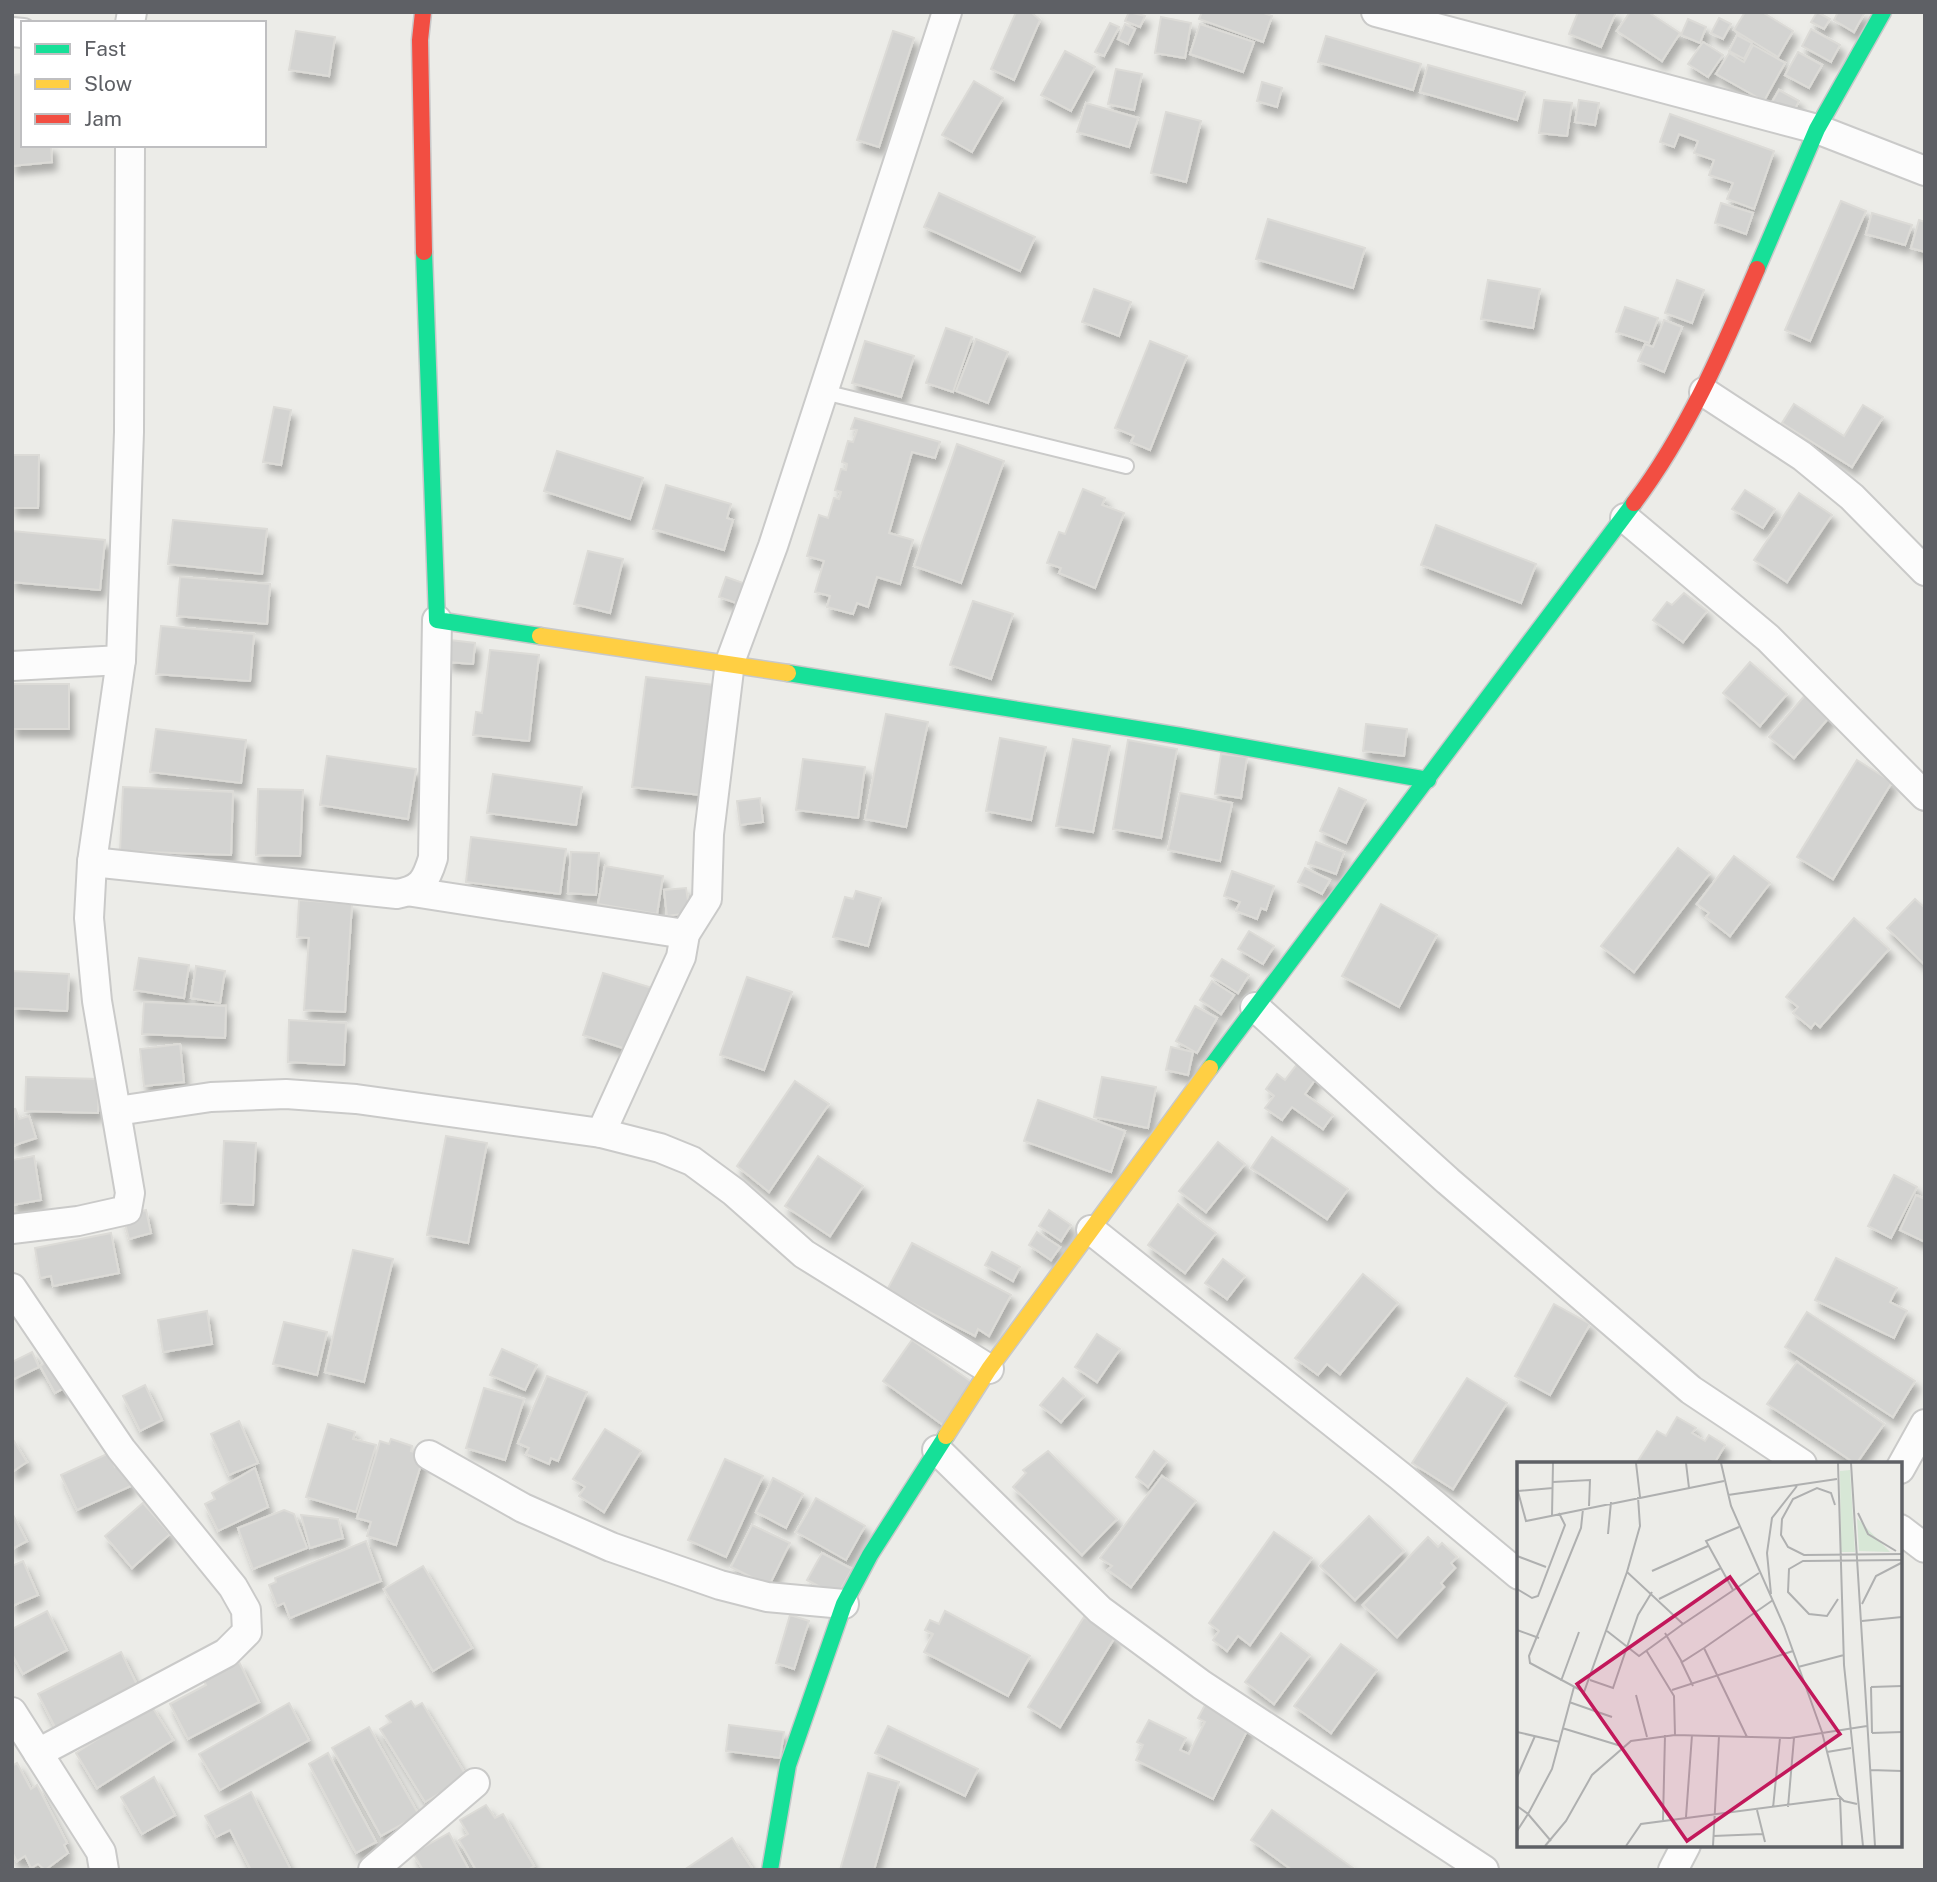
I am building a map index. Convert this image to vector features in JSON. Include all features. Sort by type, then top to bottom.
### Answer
[{"type":"street","points":[[413,892],[423,885],[433,858],[437,620],[424,247],[421,40],[423,12]]},
{"type":"street","points":[[601,1133],[681,957],[685,934],[707,899],[709,834],[730,662],[774,546],[947,12]]},
{"type":"street","points":[[1376,12],[1817,130],[1925,171]]},
{"type":"street","points":[[770,1870],[788,1765],[844,1604],[870,1555],[989,1369],[1255,1007],[1625,518],[1682,433],[1704,393],[1817,130],[1882,12]]},
{"type":"street","points":[[12,1229],[78,1221],[127,1210],[130,1194],[92,956],[89,918],[92,862],[121,660],[129,432],[130,147]]},
{"type":"street","points":[[1704,393],[1802,456],[1852,497],[1925,571]]},
{"type":"street","points":[[1625,518],[1768,638],[1925,796]]},
{"type":"street","points":[[437,620],[730,662],[1268,750],[1428,780]]},
{"type":"street","points":[[12,666],[121,660]]},
{"type":"street","points":[[92,862],[397,894],[413,892],[685,934]]},
{"type":"street","points":[[1255,1007],[1459,1189],[1691,1390],[1799,1462]]},
{"type":"street","points":[[117,1111],[211,1097],[286,1094],[356,1099],[601,1133],[660,1149],[692,1161],[734,1192],[804,1254],[989,1369]]},
{"type":"street","points":[[1091,1230],[1400,1476],[1517,1573]]},
{"type":"street","points":[[12,1288],[121,1448],[233,1587],[246,1610],[247,1632],[226,1653],[38,1753]]},
{"type":"street","points":[[1902,1465],[1925,1424]]},
{"type":"street","points":[[937,1450],[1100,1610],[1202,1685],[1484,1870]]},
{"type":"street","points":[[429,1455],[523,1508],[611,1547],[720,1585],[766,1597],[844,1604]]},
{"type":"street","points":[[1902,1531],[1925,1548]]},
{"type":"street","points":[[12,1713],[101,1852],[104,1870]]},
{"type":"street","points":[[373,1870],[475,1783]]},
{"type":"street","points":[[1673,1870],[1685,1847]]},
{"type":"lane","points":[[824,392],[1126,466]]},
{"type":"building","points":[[1016,12],[1031,12],[1040,20],[1014,80],[991,69]]},
{"type":"building","points":[[1129,12],[1145,16],[1140,27],[1125,21]]},
{"type":"building","points":[[1202,12],[1261,12],[1272,16],[1263,42],[1199,19]]},
{"type":"building","points":[[1578,12],[1616,12],[1601,47],[1569,34]]},
{"type":"building","points":[[1630,12],[1648,12],[1680,33],[1662,61],[1617,31]]},
{"type":"building","points":[[1745,12],[1762,12],[1793,31],[1778,57],[1734,30]]},
{"type":"building","points":[[1817,12],[1830,19],[1824,29],[1811,22]]},
{"type":"building","points":[[1838,12],[1865,12],[1854,32],[1834,20]]},
{"type":"building","points":[[1161,17],[1191,23],[1185,58],[1155,53]]},
{"type":"building","points":[[1719,18],[1731,24],[1723,39],[1711,33]]},
{"type":"building","points":[[1688,19],[1706,27],[1700,43],[1681,35]]},
{"type":"building","points":[[1110,23],[1119,27],[1104,56],[1095,52]]},
{"type":"building","points":[[1125,24],[1135,29],[1128,44],[1118,39]]},
{"type":"building","points":[[1200,24],[1254,42],[1243,72],[1190,54]]},
{"type":"building","points":[[1811,29],[1840,45],[1831,62],[1802,46]]},
{"type":"building","points":[[296,31],[335,37],[329,76],[289,70]]},
{"type":"building","points":[[893,31],[914,38],[879,147],[857,140]]},
{"type":"building","points":[[1737,35],[1752,43],[1744,59],[1729,51]]},
{"type":"building","points":[[1326,36],[1421,64],[1413,90],[1318,62]]},
{"type":"building","points":[[1703,42],[1723,55],[1708,77],[1688,64]]},
{"type":"building","points":[[1753,45],[1785,63],[1764,101],[1716,74],[1729,53],[1744,62]]},
{"type":"building","points":[[1065,51],[1095,67],[1071,111],[1041,95]]},
{"type":"building","points":[[1798,52],[1822,65],[1809,88],[1785,75]]},
{"type":"building","points":[[1428,65],[1525,92],[1517,120],[1420,92]]},
{"type":"building","points":[[1116,69],[1142,74],[1134,110],[1108,104]]},
{"type":"building","points":[[21,74],[21,147],[51,147],[52,162],[12,166],[12,75]]},
{"type":"building","points":[[974,81],[1003,98],[972,152],[942,135]]},
{"type":"building","points":[[1262,82],[1282,88],[1277,107],[1257,101]]},
{"type":"building","points":[[1779,90],[1799,101],[1793,113],[1772,102]]},
{"type":"building","points":[[1544,100],[1572,103],[1567,136],[1539,133]]},
{"type":"building","points":[[1579,100],[1599,103],[1595,125],[1575,122]]},
{"type":"building","points":[[1086,103],[1138,118],[1129,147],[1077,132]]},
{"type":"building","points":[[1166,112],[1201,121],[1186,182],[1151,173]]},
{"type":"building","points":[[1670,114],[1774,151],[1754,209],[1727,199],[1733,183],[1709,175],[1714,160],[1694,153],[1698,141],[1679,134],[1674,147],[1660,142]]},
{"type":"building","points":[[939,193],[1035,237],[1020,271],[924,227]]},
{"type":"building","points":[[1841,201],[1866,211],[1810,341],[1785,330]]},
{"type":"building","points":[[1721,203],[1753,213],[1746,234],[1715,223]]},
{"type":"building","points":[[1872,213],[1912,225],[1905,245],[1866,234]]},
{"type":"building","points":[[1268,219],[1365,248],[1353,288],[1256,259]]},
{"type":"building","points":[[1919,220],[1925,222],[1925,252],[1911,248]]},
{"type":"building","points":[[1488,280],[1540,289],[1533,328],[1481,319]]},
{"type":"building","points":[[1677,280],[1704,290],[1692,323],[1665,313]]},
{"type":"building","points":[[1094,289],[1131,302],[1119,336],[1082,322]]},
{"type":"building","points":[[1625,307],[1658,318],[1649,343],[1616,332]]},
{"type":"building","points":[[1664,320],[1682,327],[1664,372],[1638,361],[1645,344],[1653,347]]},
{"type":"building","points":[[946,328],[972,337],[953,392],[926,383]]},
{"type":"building","points":[[976,339],[1008,352],[988,403],[956,391]]},
{"type":"building","points":[[865,341],[914,356],[901,397],[852,383]]},
{"type":"building","points":[[1150,341],[1187,356],[1150,450],[1131,442],[1134,436],[1115,428]]},
{"type":"building","points":[[1794,404],[1844,436],[1863,405],[1883,417],[1852,467],[1782,423]]},
{"type":"building","points":[[274,407],[291,410],[281,465],[263,462]]},
{"type":"building","points":[[855,418],[940,442],[935,458],[912,452],[889,533],[913,540],[900,584],[877,577],[868,607],[857,603],[853,614],[827,607],[830,596],[815,592],[824,561],[807,556],[819,515],[828,518],[834,498],[839,499],[841,492],[835,490],[841,469],[846,470],[847,464],[842,462],[848,441],[853,442],[857,430],[851,429]]},
{"type":"building","points":[[957,444],[1004,461],[961,583],[914,566]]},
{"type":"building","points":[[557,451],[643,478],[630,519],[544,491]]},
{"type":"building","points":[[12,455],[39,455],[38,508],[12,508]]},
{"type":"building","points":[[666,485],[731,504],[727,518],[733,520],[724,550],[653,529]]},
{"type":"building","points":[[1083,489],[1105,498],[1102,505],[1124,513],[1095,588],[1059,573],[1061,568],[1047,563],[1059,532],[1065,534]]},
{"type":"building","points":[[1745,490],[1775,509],[1763,528],[1732,509]]},
{"type":"building","points":[[1799,493],[1832,515],[1787,582],[1754,560]]},
{"type":"building","points":[[173,520],[267,529],[262,574],[168,564]]},
{"type":"building","points":[[1436,525],[1536,564],[1521,603],[1421,565]]},
{"type":"building","points":[[12,531],[105,540],[100,590],[12,582]]},
{"type":"building","points":[[588,551],[623,559],[610,613],[574,604]]},
{"type":"building","points":[[180,577],[270,584],[267,624],[177,616]]},
{"type":"building","points":[[726,577],[746,584],[739,604],[719,597]]},
{"type":"building","points":[[1684,593],[1707,611],[1683,642],[1653,620],[1667,602],[1672,605]]},
{"type":"building","points":[[973,601],[1013,614],[991,679],[950,665]]},
{"type":"building","points":[[161,626],[254,634],[250,681],[156,674]]},
{"type":"building","points":[[450,640],[475,643],[473,664],[448,662]]},
{"type":"building","points":[[490,650],[539,655],[529,741],[473,735],[476,712],[482,713]]},
{"type":"building","points":[[1750,662],[1787,694],[1760,726],[1723,693]]},
{"type":"building","points":[[646,677],[714,685],[700,795],[632,787]]},
{"type":"building","points":[[12,684],[69,684],[69,729],[12,729]]},
{"type":"building","points":[[1807,693],[1832,714],[1794,758],[1769,737]]},
{"type":"building","points":[[886,714],[928,722],[906,827],[865,819]]},
{"type":"building","points":[[1366,724],[1407,729],[1404,756],[1363,751]]},
{"type":"building","points":[[156,729],[246,740],[241,783],[150,772]]},
{"type":"building","points":[[1000,738],[1046,747],[1031,820],[986,811]]},
{"type":"building","points":[[1073,739],[1110,746],[1093,832],[1056,826]]},
{"type":"building","points":[[1128,740],[1177,749],[1161,838],[1113,829]]},
{"type":"building","points":[[1221,754],[1247,757],[1241,798],[1215,794]]},
{"type":"building","points":[[327,756],[416,769],[408,819],[320,805]]},
{"type":"building","points":[[803,759],[865,767],[858,818],[796,810]]},
{"type":"building","points":[[1857,760],[1892,782],[1833,879],[1797,857]]},
{"type":"building","points":[[493,774],[582,787],[576,825],[487,813]]},
{"type":"building","points":[[123,787],[233,792],[231,855],[120,851]]},
{"type":"building","points":[[1339,788],[1366,800],[1346,843],[1320,831]]},
{"type":"building","points":[[258,789],[303,790],[300,856],[256,855]]},
{"type":"building","points":[[1180,793],[1232,803],[1220,861],[1168,850]]},
{"type":"building","points":[[760,798],[763,822],[740,825],[737,801]]},
{"type":"building","points":[[471,837],[566,849],[560,894],[466,882]]},
{"type":"building","points":[[1316,842],[1344,852],[1336,874],[1308,864]]},
{"type":"building","points":[[1678,848],[1710,873],[1634,972],[1601,946]]},
{"type":"building","points":[[571,852],[599,853],[596,895],[568,893]]},
{"type":"building","points":[[1734,856],[1770,883],[1730,936],[1706,917],[1709,913],[1697,904]]},
{"type":"building","points":[[605,866],[663,876],[657,914],[598,904]]},
{"type":"building","points":[[1305,868],[1330,880],[1322,894],[1298,882]]},
{"type":"building","points":[[1232,871],[1274,886],[1266,910],[1261,908],[1257,919],[1236,911],[1240,902],[1224,896]]},
{"type":"building","points":[[686,888],[690,913],[667,916],[664,890]]},
{"type":"building","points":[[856,891],[881,898],[868,946],[833,937],[845,897],[853,899]]},
{"type":"building","points":[[1915,899],[1925,908],[1925,965],[1887,928]]},
{"type":"building","points":[[299,900],[352,904],[345,1012],[304,1010],[309,938],[297,937]]},
{"type":"building","points":[[1381,904],[1437,935],[1399,1007],[1342,976]]},
{"type":"building","points":[[1854,918],[1889,949],[1820,1027],[1815,1023],[1811,1028],[1793,1013],[1798,1007],[1786,997]]},
{"type":"building","points":[[1249,931],[1274,946],[1263,964],[1238,949]]},
{"type":"building","points":[[139,958],[189,965],[184,998],[134,990]]},
{"type":"building","points":[[1222,959],[1249,975],[1238,993],[1211,976]]},
{"type":"building","points":[[196,966],[225,971],[220,1003],[191,998]]},
{"type":"building","points":[[12,971],[69,974],[67,1011],[12,1008]]},
{"type":"building","points":[[603,973],[652,988],[632,1051],[583,1035]]},
{"type":"building","points":[[747,977],[792,992],[764,1070],[720,1055]]},
{"type":"building","points":[[1212,981],[1234,995],[1221,1014],[1200,1000]]},
{"type":"building","points":[[144,1002],[226,1006],[225,1038],[142,1034]]},
{"type":"building","points":[[1195,1006],[1217,1018],[1197,1053],[1176,1041]]},
{"type":"building","points":[[289,1020],[346,1023],[344,1065],[288,1062]]},
{"type":"building","points":[[180,1044],[184,1082],[144,1086],[140,1049]]},
{"type":"building","points":[[1171,1047],[1193,1052],[1188,1075],[1166,1070]]},
{"type":"building","points":[[1301,1059],[1320,1073],[1305,1094],[1333,1115],[1323,1129],[1292,1107],[1282,1120],[1265,1108],[1274,1096],[1266,1089],[1277,1074],[1285,1080]]},
{"type":"building","points":[[26,1077],[99,1079],[98,1113],[25,1111]]},
{"type":"building","points":[[1102,1077],[1156,1087],[1148,1128],[1094,1117]]},
{"type":"building","points":[[795,1081],[829,1104],[769,1192],[737,1166]]},
{"type":"building","points":[[1038,1100],[1125,1131],[1111,1172],[1024,1141]]},
{"type":"building","points":[[15,1108],[19,1119],[29,1116],[36,1138],[12,1146]]},
{"type":"building","points":[[446,1136],[487,1143],[468,1243],[427,1235]]},
{"type":"building","points":[[1272,1137],[1348,1189],[1327,1219],[1251,1168]]},
{"type":"building","points":[[224,1141],[256,1143],[253,1205],[221,1203]]},
{"type":"building","points":[[1218,1142],[1245,1164],[1206,1212],[1179,1191]]},
{"type":"building","points":[[34,1156],[41,1200],[12,1205],[12,1160]]},
{"type":"building","points":[[818,1156],[863,1186],[830,1236],[785,1206]]},
{"type":"building","points":[[1894,1175],[1917,1187],[1891,1238],[1868,1226]]},
{"type":"building","points":[[1916,1195],[1925,1199],[1925,1242],[1900,1230]]},
{"type":"building","points":[[1178,1204],[1216,1233],[1185,1273],[1148,1245]]},
{"type":"building","points":[[146,1210],[151,1233],[129,1239],[123,1216]]},
{"type":"building","points":[[1049,1210],[1071,1225],[1061,1241],[1039,1226]]},
{"type":"building","points":[[1037,1232],[1060,1247],[1051,1260],[1029,1245]]},
{"type":"building","points":[[111,1233],[119,1273],[53,1286],[51,1276],[40,1278],[35,1248]]},
{"type":"building","points":[[912,1243],[1011,1295],[989,1336],[978,1329],[975,1336],[887,1290]]},
{"type":"building","points":[[353,1250],[393,1259],[364,1382],[325,1372]]},
{"type":"building","points":[[992,1252],[1020,1267],[1013,1281],[985,1265]]},
{"type":"building","points":[[1836,1258],[1897,1288],[1890,1302],[1907,1311],[1894,1338],[1815,1300]]},
{"type":"building","points":[[1223,1259],[1245,1276],[1227,1299],[1205,1283]]},
{"type":"building","points":[[1363,1274],[1398,1303],[1340,1374],[1327,1364],[1318,1375],[1295,1358]]},
{"type":"building","points":[[1554,1304],[1590,1324],[1550,1395],[1515,1376]]},
{"type":"building","points":[[207,1311],[212,1344],[163,1352],[158,1320]]},
{"type":"building","points":[[1807,1312],[1915,1381],[1893,1417],[1785,1347]]},
{"type":"building","points":[[284,1322],[327,1332],[317,1375],[273,1364]]},
{"type":"building","points":[[1097,1334],[1120,1349],[1097,1382],[1075,1367]]},
{"type":"building","points":[[912,1340],[973,1383],[943,1425],[883,1381]]},
{"type":"building","points":[[502,1349],[537,1365],[525,1390],[490,1375]]},
{"type":"building","points":[[32,1352],[39,1367],[12,1380],[12,1362]]},
{"type":"building","points":[[57,1356],[72,1384],[55,1393],[40,1366]]},
{"type":"building","points":[[1797,1362],[1884,1424],[1857,1462],[1853,1462],[1767,1404]]},
{"type":"building","points":[[547,1376],[587,1392],[558,1461],[551,1458],[549,1464],[526,1454],[529,1448],[518,1443]]},
{"type":"building","points":[[1063,1378],[1084,1396],[1061,1422],[1040,1405]]},
{"type":"building","points":[[1467,1378],[1507,1403],[1453,1489],[1412,1463]]},
{"type":"building","points":[[145,1385],[162,1420],[140,1431],[123,1396]]},
{"type":"building","points":[[484,1388],[524,1399],[505,1460],[466,1448]]},
{"type":"building","points":[[1677,1417],[1696,1428],[1692,1433],[1705,1441],[1709,1435],[1725,1445],[1715,1462],[1637,1462],[1657,1431],[1666,1436]]},
{"type":"building","points":[[239,1421],[258,1463],[229,1475],[211,1434]]},
{"type":"building","points":[[328,1424],[355,1432],[353,1439],[376,1445],[356,1512],[306,1497]]},
{"type":"building","points":[[605,1429],[641,1451],[604,1512],[579,1496],[585,1487],[573,1479]]},
{"type":"building","points":[[12,1438],[27,1462],[12,1472]]},
{"type":"building","points":[[391,1439],[412,1446],[411,1451],[424,1455],[396,1545],[367,1536],[371,1522],[357,1518],[380,1441],[389,1444]]},
{"type":"building","points":[[1048,1451],[1117,1519],[1082,1555],[1013,1487],[1026,1473],[1023,1470]]},
{"type":"building","points":[[1154,1451],[1167,1461],[1148,1487],[1136,1477]]},
{"type":"building","points":[[109,1453],[115,1467],[121,1464],[131,1486],[77,1510],[61,1475]]},
{"type":"building","points":[[725,1459],[763,1476],[726,1557],[688,1540]]},
{"type":"building","points":[[255,1468],[268,1507],[218,1531],[205,1504],[215,1499],[212,1493]]},
{"type":"building","points":[[1162,1476],[1196,1501],[1131,1587],[1108,1570],[1112,1566],[1100,1558]]},
{"type":"building","points":[[773,1478],[803,1494],[786,1528],[756,1512]]},
{"type":"building","points":[[816,1498],[865,1526],[846,1560],[796,1532]]},
{"type":"building","points":[[143,1503],[170,1534],[132,1568],[105,1536]]},
{"type":"building","points":[[284,1510],[294,1514],[307,1548],[253,1569],[238,1528]]},
{"type":"building","points":[[12,1513],[27,1541],[12,1549]]},
{"type":"building","points":[[301,1515],[338,1519],[343,1538],[310,1548]]},
{"type":"building","points":[[1369,1516],[1404,1551],[1355,1600],[1320,1566]]},
{"type":"building","points":[[752,1525],[790,1543],[769,1586],[731,1567]]},
{"type":"building","points":[[1274,1532],[1312,1558],[1250,1645],[1238,1636],[1227,1651],[1213,1640],[1219,1631],[1209,1623]]},
{"type":"building","points":[[1428,1537],[1438,1547],[1442,1543],[1457,1557],[1451,1563],[1455,1568],[1441,1583],[1444,1587],[1397,1637],[1363,1605]]},
{"type":"building","points":[[366,1541],[381,1581],[290,1618],[284,1603],[277,1606],[269,1585],[276,1582],[275,1578]]},
{"type":"building","points":[[822,1553],[852,1569],[837,1596],[807,1580]]},
{"type":"building","points":[[23,1561],[38,1595],[12,1606],[12,1566]]},
{"type":"building","points":[[423,1566],[472,1648],[433,1671],[384,1589]]},
{"type":"building","points":[[47,1611],[67,1650],[23,1674],[12,1654],[12,1629]]},
{"type":"building","points":[[945,1611],[1030,1656],[1008,1696],[924,1652],[933,1634],[925,1630],[930,1620],[939,1624]]},
{"type":"building","points":[[790,1615],[809,1621],[794,1669],[776,1663]]},
{"type":"building","points":[[1084,1617],[1115,1637],[1060,1727],[1028,1707]]},
{"type":"building","points":[[1281,1633],[1310,1655],[1274,1704],[1245,1682]]},
{"type":"building","points":[[1341,1644],[1377,1670],[1331,1733],[1294,1706]]},
{"type":"building","points":[[121,1652],[138,1687],[56,1729],[38,1694]]},
{"type":"building","points":[[239,1662],[259,1702],[188,1739],[170,1704],[206,1685],[204,1681]]},
{"type":"building","points":[[411,1701],[415,1707],[422,1703],[467,1777],[425,1802],[380,1729],[391,1722],[386,1716]]},
{"type":"building","points":[[289,1703],[309,1740],[220,1790],[199,1754]]},
{"type":"building","points":[[1206,1703],[1250,1725],[1213,1799],[1136,1760],[1143,1745],[1137,1742],[1149,1720],[1186,1738],[1180,1750],[1189,1754],[1205,1722],[1198,1718]]},
{"type":"building","points":[[151,1705],[173,1740],[97,1788],[76,1753]]},
{"type":"building","points":[[729,1725],[784,1732],[780,1758],[726,1751]]},
{"type":"building","points":[[888,1726],[978,1769],[965,1796],[875,1753]]},
{"type":"building","points":[[369,1727],[419,1815],[381,1836],[332,1748]]},
{"type":"building","points":[[328,1753],[376,1842],[356,1853],[309,1764]]},
{"type":"building","points":[[17,1763],[31,1789],[37,1785],[67,1843],[64,1845],[68,1853],[45,1870],[38,1864],[31,1868],[25,1856],[17,1861],[12,1852],[12,1766]]},
{"type":"building","points":[[868,1773],[899,1782],[874,1870],[840,1870]]},
{"type":"building","points":[[154,1777],[175,1815],[142,1834],[121,1797]]},
{"type":"building","points":[[251,1792],[291,1870],[251,1870],[230,1830],[216,1837],[205,1816]]},
{"type":"building","points":[[486,1805],[495,1818],[503,1814],[534,1866],[528,1870],[476,1870],[459,1840],[468,1834],[460,1820]]},
{"type":"building","points":[[1272,1810],[1353,1868],[1352,1870],[1292,1870],[1251,1840]]},
{"type":"building","points":[[449,1833],[469,1870],[423,1870],[413,1853]]},
{"type":"building","points":[[732,1838],[753,1870],[684,1870]]},
{"type":"traffic: fast","points":[[1757,269],[1817,129],[1883,12]]},
{"type":"traffic: fast","points":[[424,252],[437,620],[540,636]]},
{"type":"traffic: fast","points":[[1210,1068],[1634,503]]},
{"type":"traffic: fast","points":[[788,673],[1181,736],[1428,780]]},
{"type":"traffic: fast","points":[[770,1870],[788,1765],[844,1604],[870,1555],[946,1436]]},
{"type":"traffic: slow","points":[[540,636],[788,673]]},
{"type":"traffic: slow","points":[[946,1436],[989,1369],[1210,1068]]},
{"type":"traffic: jam","points":[[423,12],[420,40],[424,252]]},
{"type":"traffic: jam","points":[[1634,503],[1687,419],[1717,360],[1757,269]]}]
